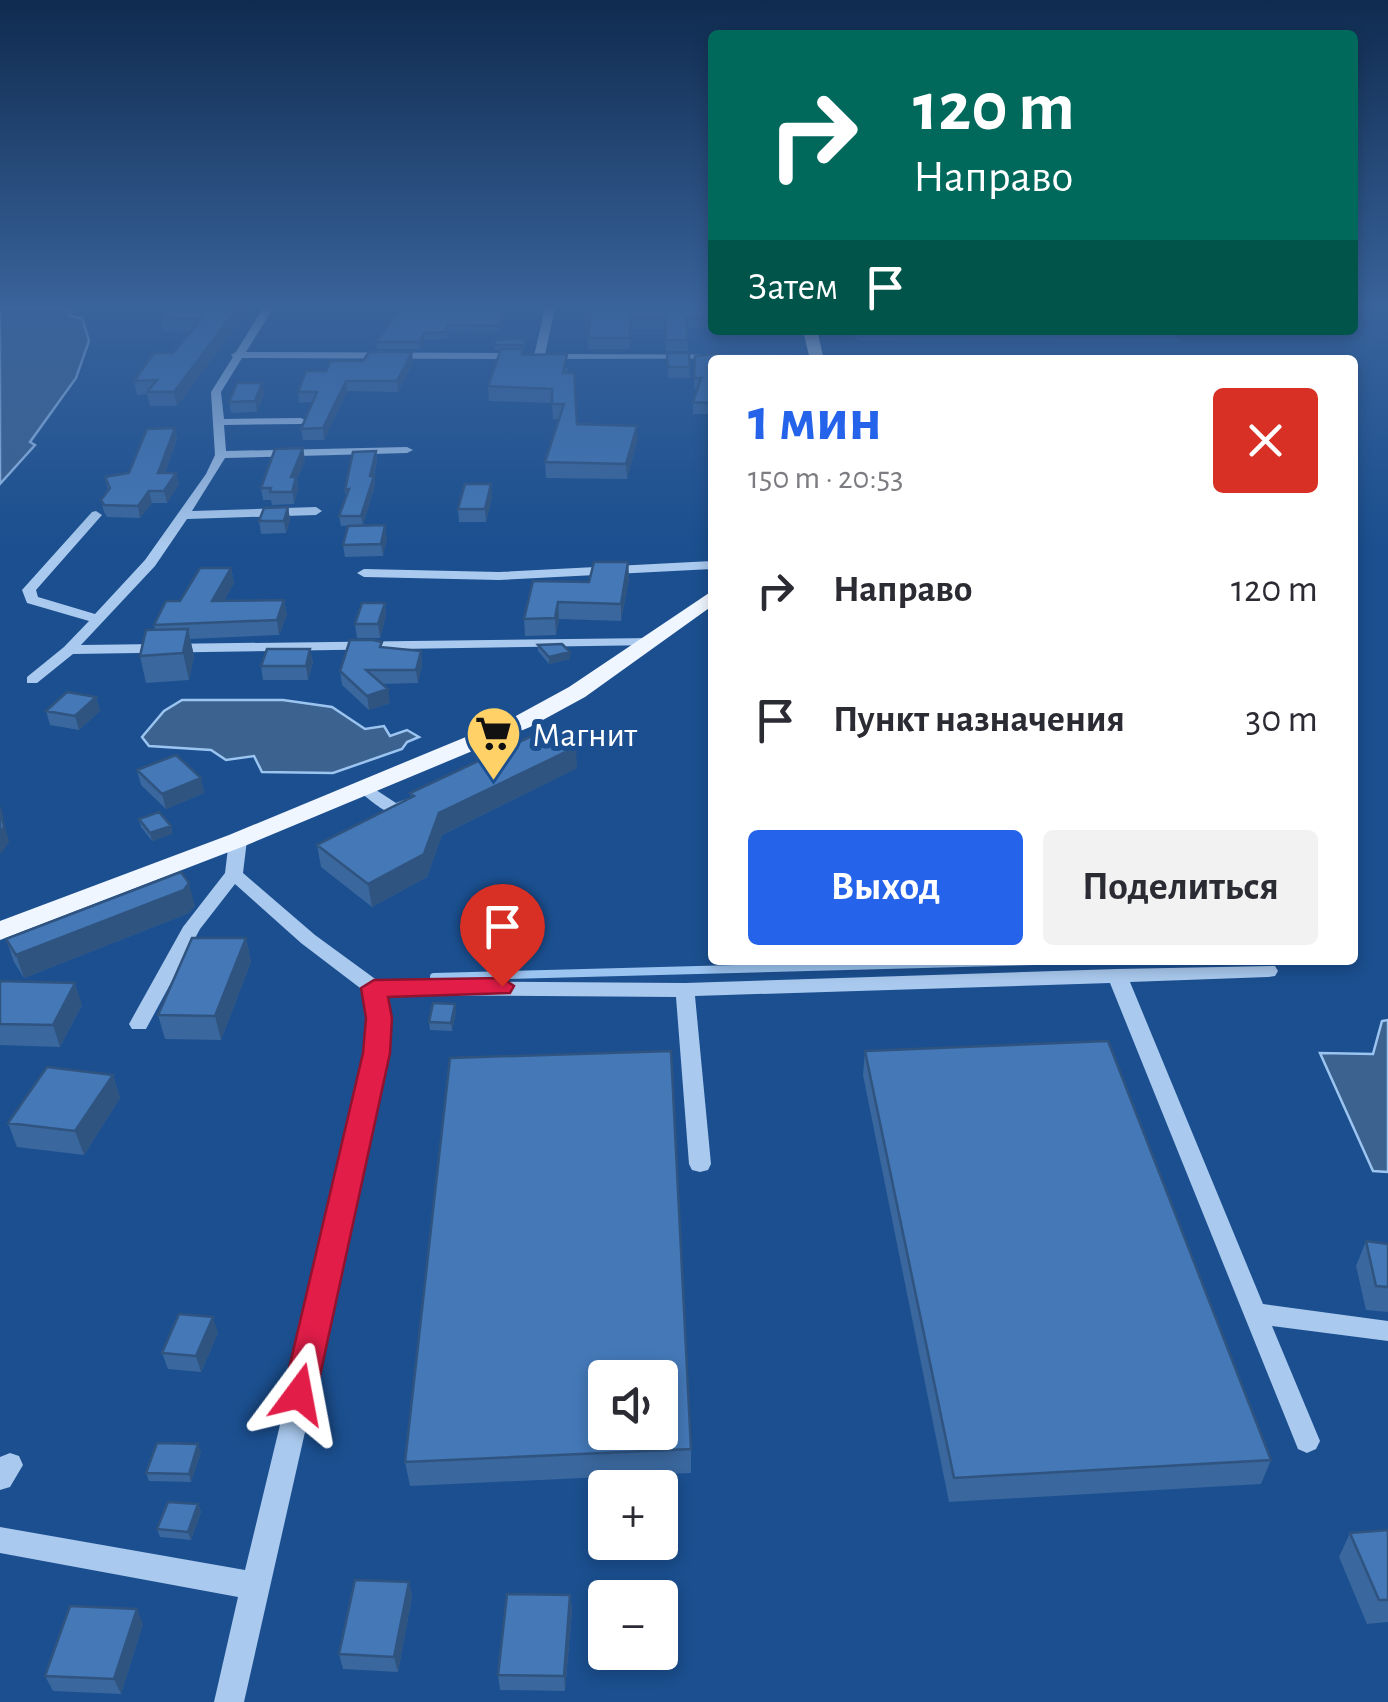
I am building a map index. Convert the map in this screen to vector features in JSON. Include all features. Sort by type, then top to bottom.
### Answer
[{"type":"main road","points":[[0,931],[364,787],[520,730],[708,600]]},
{"type":"street","points":[[32,680],[69,650],[150,563],[222,454],[217,422],[219,387]]},
{"type":"street","points":[[217,422],[301,421]]},
{"type":"street","points":[[222,454],[407,450]]},
{"type":"street","points":[[181,515],[316,511]]},
{"type":"street","points":[[96,515],[29,590],[32,600],[98,619]]},
{"type":"street","points":[[364,572],[516,576],[708,565]]},
{"type":"street","points":[[69,650],[652,642]]},
{"type":"street","points":[[364,787],[395,810],[429,794]]},
{"type":"street","points":[[140,1024],[192,927],[234,874],[238,840]]},
{"type":"street","points":[[234,874],[308,939],[374,988],[686,990],[1268,970]]},
{"type":"street","points":[[1116,975],[1308,1441]]},
{"type":"street","points":[[229,1702],[376,1053],[379,1018],[374,988]]},
{"type":"street","points":[[686,990],[700,1164]]},
{"type":"street","points":[[1255,1313],[1388,1331]]},
{"type":"street","points":[[0,1540],[255,1586]]},
{"type":"shaded area","points":[[0,387],[69,387],[30,442],[35,445],[0,484]]},
{"type":"shaded area","points":[[182,700],[283,700],[332,707],[365,729],[384,726],[390,736],[407,730],[419,737],[402,749],[333,773],[262,772],[254,756],[226,760],[211,750],[149,746],[142,737],[164,711]]},
{"type":"shaded area","points":[[1388,1020],[1388,1172],[1373,1171],[1320,1053],[1373,1054],[1382,1021]]},
{"type":"building","points":[[151,387],[177,387],[174,392],[147,392]]},
{"type":"building","points":[[235,387],[260,387],[255,401],[229,402]]},
{"type":"building","points":[[300,387],[343,387],[323,428],[301,429],[317,392],[298,392]]},
{"type":"building","points":[[518,387],[575,387],[577,424],[637,426],[626,464],[545,462],[564,404],[552,404],[552,389]]},
{"type":"building","points":[[698,387],[708,387],[708,403],[693,402]]},
{"type":"building","points":[[175,428],[158,473],[176,473],[164,491],[149,491],[138,506],[104,505],[101,500],[110,488],[105,477],[129,473],[147,429]]},
{"type":"building","points":[[303,448],[291,477],[296,477],[292,492],[261,488],[275,449]]},
{"type":"building","points":[[376,451],[370,476],[374,476],[361,516],[339,516],[349,489],[345,490],[353,452]]},
{"type":"building","points":[[465,484],[491,484],[485,509],[458,509]]},
{"type":"building","points":[[288,507],[284,521],[259,521],[264,508]]},
{"type":"building","points":[[385,525],[381,544],[343,545],[348,526]]},
{"type":"building","points":[[594,562],[628,562],[621,604],[558,602],[555,618],[524,619],[533,581],[589,582]]},
{"type":"building","points":[[200,568],[231,568],[212,601],[284,600],[277,620],[154,625],[166,601],[180,601]]},
{"type":"building","points":[[362,603],[385,603],[378,624],[355,624]]},
{"type":"building","points":[[188,629],[183,653],[140,656],[146,630]]},
{"type":"building","points":[[350,640],[373,640],[382,642],[380,647],[421,651],[416,670],[366,670],[388,689],[367,696],[340,671]]},
{"type":"building","points":[[562,644],[570,652],[549,657],[538,645]]},
{"type":"building","points":[[267,649],[310,649],[306,666],[261,666]]},
{"type":"building","points":[[67,692],[96,697],[75,716],[46,711]]},
{"type":"building","points":[[547,729],[576,747],[439,813],[424,854],[368,884],[317,845],[414,796],[410,793]]},
{"type":"building","points":[[176,755],[201,778],[162,794],[137,770]]},
{"type":"building","points":[[159,812],[171,826],[150,833],[139,819]]},
{"type":"building","points":[[181,872],[189,883],[184,890],[16,955],[6,939]]},
{"type":"building","points":[[192,938],[246,938],[215,1016],[158,1015]]},
{"type":"building","points":[[0,981],[75,983],[53,1025],[0,1024]]},
{"type":"building","points":[[433,1003],[455,1004],[451,1023],[429,1022]]},
{"type":"building","points":[[1108,1041],[1271,1460],[954,1478],[865,1051]]},
{"type":"building","points":[[671,1051],[691,1449],[678,1450],[678,1360],[588,1360],[588,1450],[669,1450],[405,1462],[450,1058]]},
{"type":"building","points":[[47,1067],[113,1075],[75,1131],[8,1123]]},
{"type":"building","points":[[1366,1241],[1388,1244],[1388,1287],[1376,1286]]},
{"type":"building","points":[[179,1314],[213,1317],[196,1356],[162,1353]]},
{"type":"building","points":[[157,1443],[198,1444],[189,1474],[146,1473]]},
{"type":"building","points":[[168,1502],[198,1504],[188,1532],[157,1529]]},
{"type":"building","points":[[1388,1530],[1388,1600],[1379,1600],[1350,1533]]},
{"type":"building","points":[[355,1580],[409,1582],[394,1657],[339,1654]]},
{"type":"building","points":[[507,1594],[570,1595],[564,1676],[498,1675]]},
{"type":"building","points":[[70,1606],[137,1609],[114,1679],[45,1676]]},
{"type":"waterway","points":[[434,977],[886,965]]},
{"type":"place","name":"Магнит","points":[[493,783]]},
{"type":"route","points":[[299,1394],[376,1053],[379,1018],[374,988],[502,986]]}]
